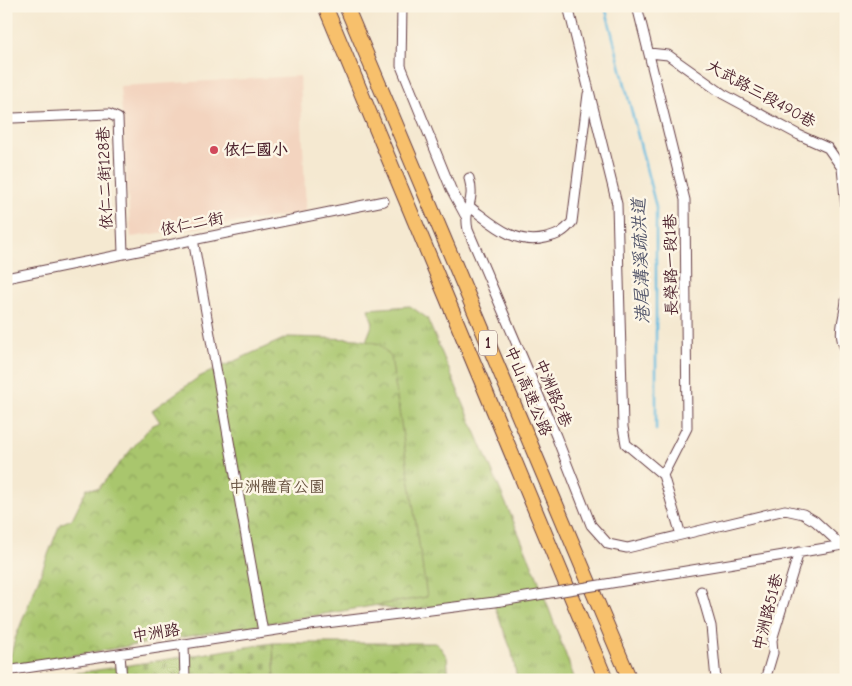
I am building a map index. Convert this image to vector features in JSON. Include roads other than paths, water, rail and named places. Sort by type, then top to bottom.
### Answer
[{"type":"highway","name":"1","points":[[325,6],[606,680]]},
{"type":"highway","name":"中山高速公路","points":[[346,6],[630,680]]},
{"type":"street","name":"中洲路2巷","points":[[402,6],[401,66],[451,189],[465,216],[468,230],[556,436],[590,525],[608,544],[627,548],[681,535]]},
{"type":"street","points":[[568,6],[617,204],[623,427],[626,444],[663,475],[681,535],[785,510],[803,514],[815,521],[843,545]]},
{"type":"street","name":"長榮路一段1巷","points":[[637,6],[685,200],[687,428],[663,475]]},
{"type":"street","name":"大武路三段490巷","points":[[649,53],[668,55],[723,94],[798,135],[828,148],[842,168],[846,208]]},
{"type":"street","points":[[470,207],[516,238],[537,240],[557,236],[566,231],[572,222],[588,89]]},
{"type":"street","name":"依仁二街128巷","points":[[13,118],[109,114],[118,118],[123,253]]},
{"type":"street","points":[[465,216],[470,207],[473,193],[469,178]]},
{"type":"street","name":"依仁二街","points":[[6,278],[384,201]]},
{"type":"street","points":[[193,239],[263,632]]},
{"type":"street","points":[[846,300],[841,321],[841,342],[846,350]]},
{"type":"street","name":"中洲路","points":[[6,671],[263,632],[495,602],[843,545]]},
{"type":"street","name":"中洲路51巷","points":[[765,680],[773,653],[772,640],[799,552]]},
{"type":"street","points":[[701,591],[711,626],[716,680]]},
{"type":"street","points":[[184,644],[185,680]]},
{"type":"street","points":[[120,654],[122,680]]},
{"type":"waterway","name":"港尾溝溪疏洪道","points":[[605,6],[656,207],[656,430]]},
{"type":"place","name":"依仁國小","points":[[214,150]]},
{"type":"park label","name":"中洲體育公園","points":[[277,487]]}]
